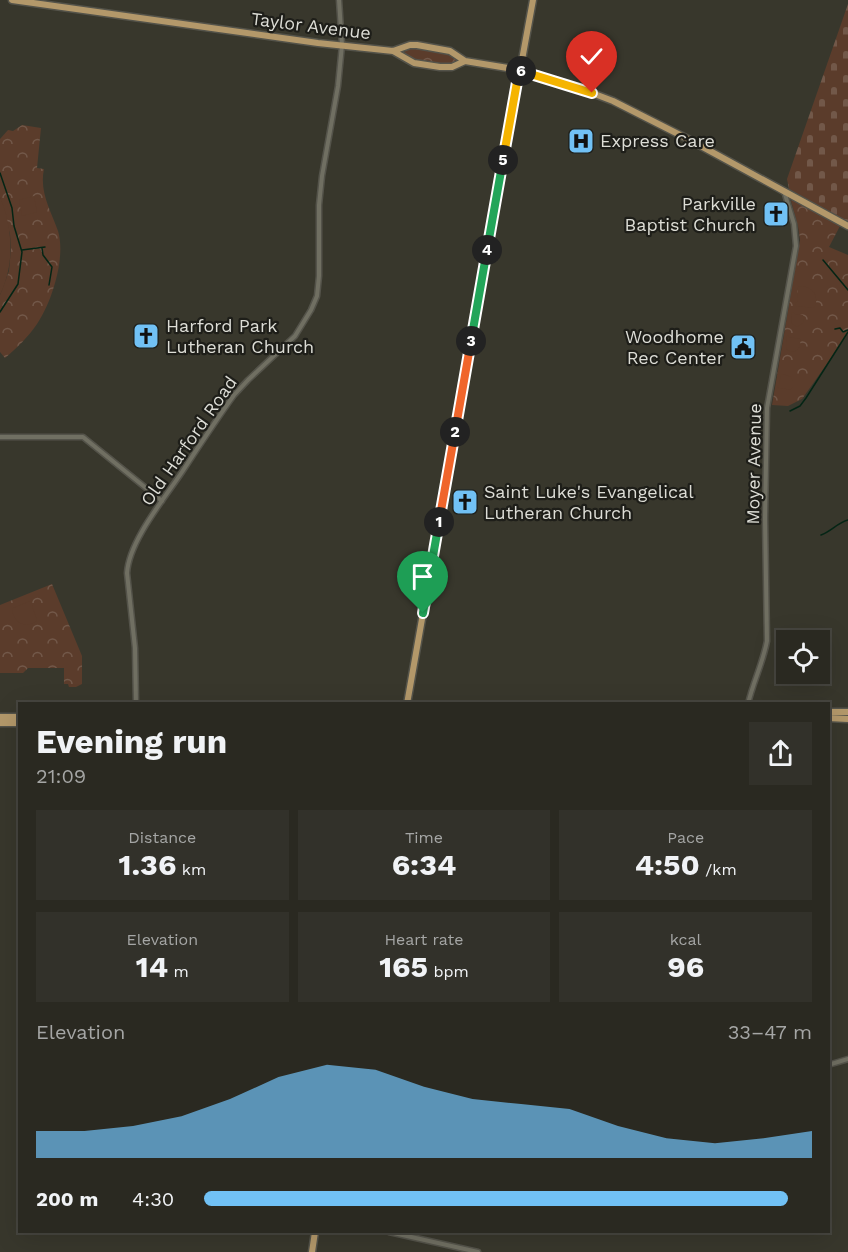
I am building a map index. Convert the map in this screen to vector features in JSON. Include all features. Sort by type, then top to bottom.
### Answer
[{"type":"main road","name":"Taylor Avenue","points":[[12,0],[302,41],[393,51],[413,45],[450,51],[465,62],[519,71],[613,101],[848,226]]},
{"type":"main road","points":[[408,702],[533,0]]},
{"type":"main road","name":"Taylor Avenue","points":[[393,51],[417,64],[448,68],[465,62]]},
{"type":"main road","points":[[830,712],[848,712]]},
{"type":"main road","points":[[0,717],[18,717]]},
{"type":"main road","points":[[830,718],[848,718]]},
{"type":"main road","points":[[0,723],[18,723]]},
{"type":"main road","points":[[312,1252],[315,1233]]},
{"type":"street","name":"Old Harford Road","points":[[136,702],[135,648],[127,578],[130,556],[162,501],[234,395],[295,336],[318,292],[319,197],[338,86],[342,45],[339,0]]},
{"type":"street","name":"Moyer Avenue","points":[[749,702],[767,641],[765,471],[767,408],[796,242],[794,224],[784,190]]},
{"type":"street","points":[[0,437],[83,437],[162,501]]},
{"type":"street","points":[[830,1064],[848,1059]]},
{"type":"street","points":[[393,1233],[478,1252]]},
{"type":"green space","points":[[848,4],[848,222],[789,189],[787,179]]},
{"type":"green space","points":[[410,46],[448,52],[457,59],[456,63],[452,65],[416,62],[404,54],[406,48]]},
{"type":"green space","points":[[22,125],[41,128],[37,168],[44,169],[44,193],[58,231],[60,253],[56,279],[43,315],[26,338],[5,358],[0,352],[0,295],[9,271],[11,248],[10,234],[0,197],[0,139],[8,130],[13,131]]},
{"type":"green space","points":[[34,196],[37,212],[22,216],[19,200]]},
{"type":"green space","points":[[0,197],[10,233],[10,259],[0,295]]},
{"type":"green space","points":[[793,199],[840,226],[829,247],[848,255],[848,334],[802,399],[788,406],[772,405],[800,240],[791,201]]},
{"type":"green space","points":[[803,286],[815,294],[814,308],[796,306],[798,287]]},
{"type":"green space","points":[[793,312],[803,315],[804,318],[803,323],[797,327],[791,323]]},
{"type":"green space","points":[[788,335],[800,339],[800,346],[794,352],[786,349]]},
{"type":"green space","points":[[783,374],[791,377],[793,381],[793,387],[790,390],[779,389],[777,386]]},
{"type":"green space","points":[[52,584],[82,656],[82,684],[76,687],[64,684],[64,668],[28,668],[23,673],[0,673],[0,605]]},
{"type":"green space","points":[[30,601],[37,621],[28,624],[21,623],[15,618],[12,609]]},
{"type":"waterway","points":[[0,173],[12,208],[14,226],[22,252],[18,284],[0,312]]},
{"type":"waterway","points":[[22,250],[45,247]]},
{"type":"waterway","points":[[42,248],[43,255],[52,267],[49,285]]},
{"type":"waterway","points":[[823,260],[848,290]]},
{"type":"waterway","points":[[835,329],[840,328],[843,332],[848,330]]},
{"type":"waterway","points":[[790,411],[800,406],[806,398],[848,332]]},
{"type":"waterway","points":[[821,535],[848,520]]},
{"type":"place","name":"Express Care","points":[[581,141]]},
{"type":"place","name":"Parkville Baptist Church","points":[[776,214]]},
{"type":"place","name":"Harford Park Lutheran Church","points":[[146,336]]},
{"type":"place","name":"Woodhome Rec Center","points":[[743,347]]},
{"type":"place","name":"Saint Luke's Evangelical Lutheran Church","points":[[465,502]]},
{"type":"route","points":[[423,613],[519,71],[592,93]]}]
